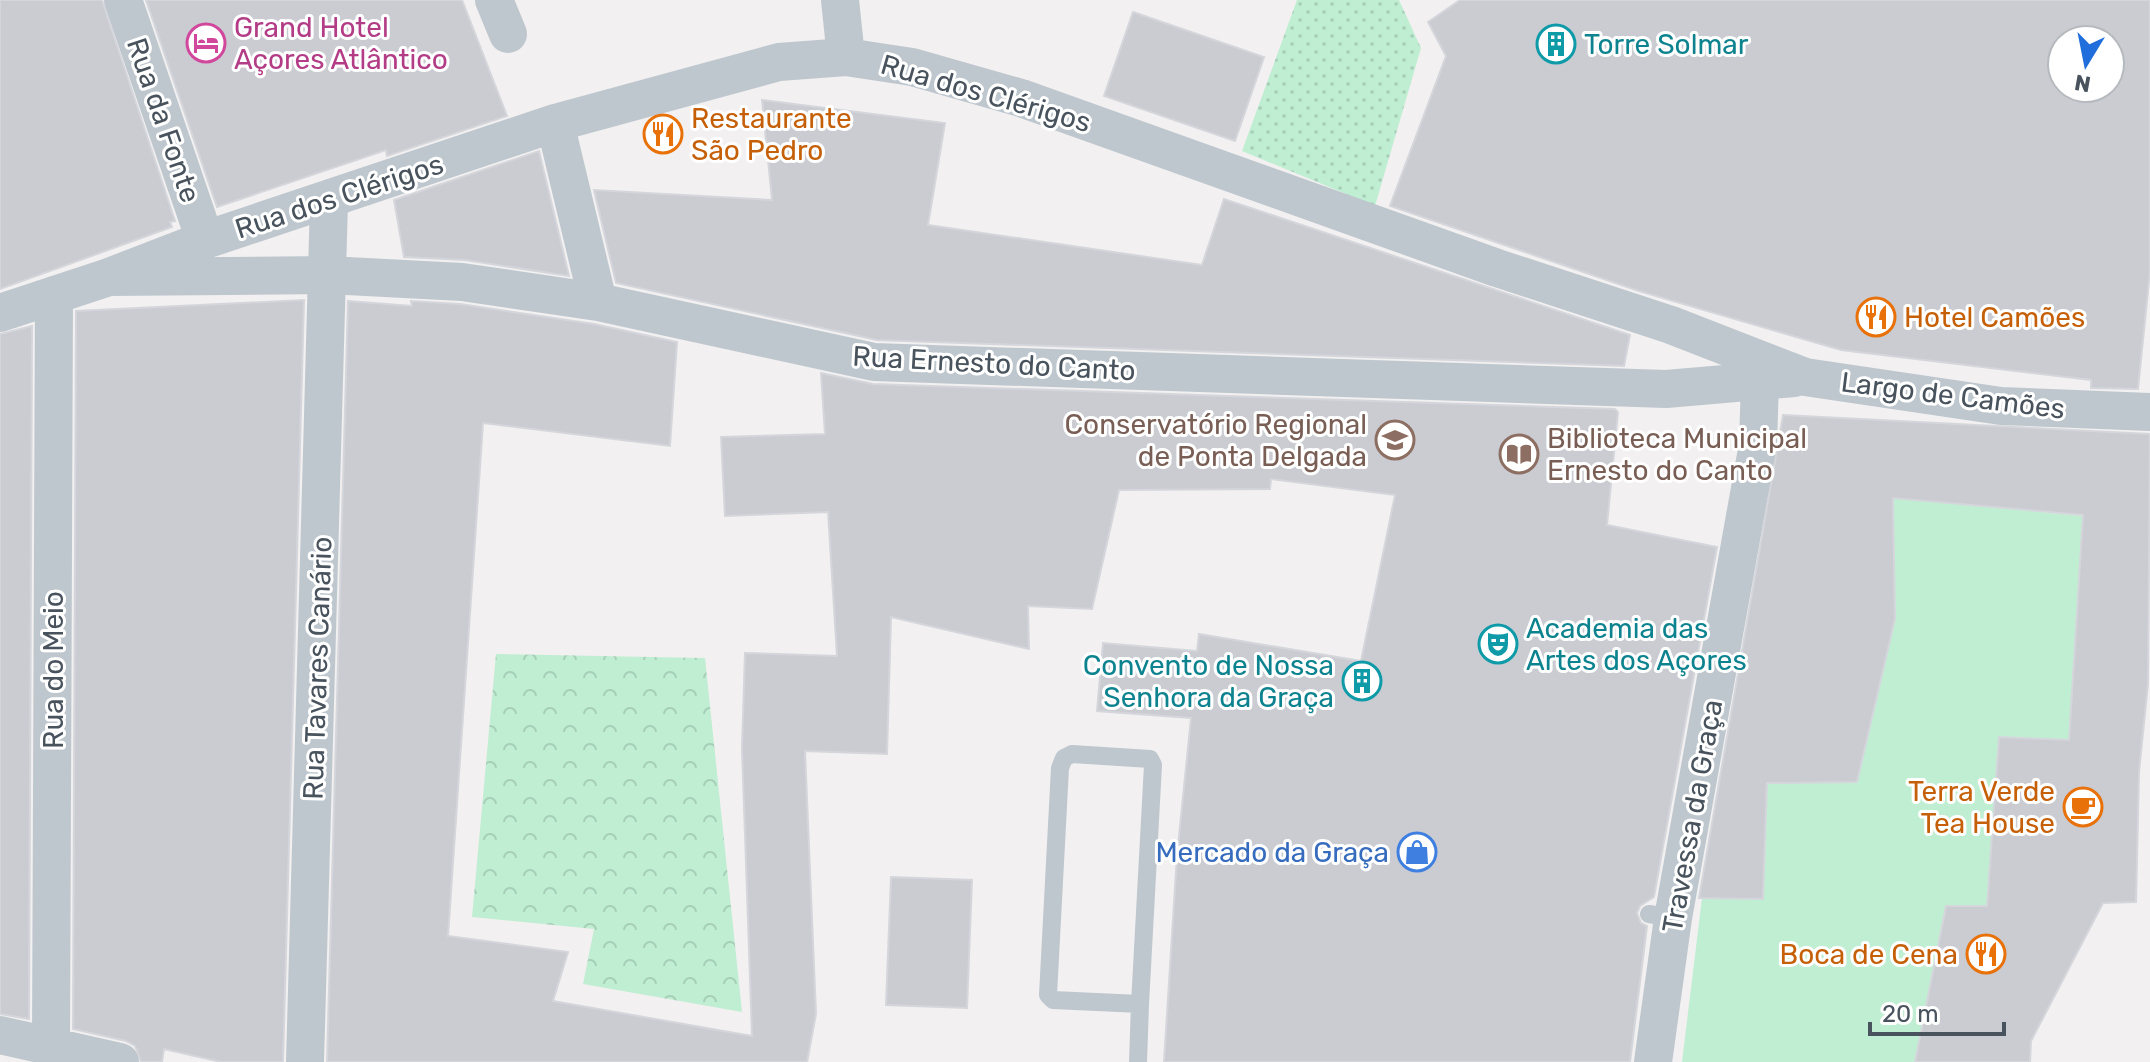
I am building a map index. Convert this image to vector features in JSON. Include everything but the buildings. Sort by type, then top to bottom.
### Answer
[{"type":"street","name":"Rua da Fonte","points":[[123,0],[205,240]]},
{"type":"street","points":[[840,0],[846,57]]},
{"type":"street","name":"Rua dos Clérigos","points":[[109,277],[205,240],[555,123],[779,62],[846,57],[912,67],[1021,98],[1497,268],[1671,325]]},
{"type":"street","points":[[555,123],[598,302]]},
{"type":"street","name":"Rua Tavares Canário","points":[[305,1062],[329,201]]},
{"type":"street","name":"Rua Ernesto do Canto","points":[[109,277],[328,275],[462,282],[598,302],[874,362],[1666,389]]},
{"type":"street","points":[[0,313],[109,277]]},
{"type":"street","name":"Rua do Meio","points":[[51,1044],[54,295]]},
{"type":"street","points":[[1666,389],[1680,376],[1686,362],[1685,348],[1671,325]]},
{"type":"street","name":"Largo de Camões","points":[[1671,325],[1805,377]]},
{"type":"street","name":"Largo de Camões","points":[[1666,389],[1805,377],[2001,406],[2150,412]]},
{"type":"street","name":"Travessa da Graça","points":[[1653,1062],[1661,916],[1758,444],[1760,380]]},
{"type":"street","points":[[0,1035],[51,1044],[120,1062]]},
{"type":"lane","points":[[1138,1062],[1153,765],[1150,759],[1072,754],[1064,758],[1060,768],[1048,995],[1053,1000],[1140,1004]]},
{"type":"green space","points":[[1297,0],[1399,0],[1421,48],[1375,206],[1242,151]]},
{"type":"green space","points":[[1893,498],[2083,516],[2069,740],[1987,906],[1946,906],[1915,1062],[1682,1062],[1702,898],[1763,899],[1767,783],[1857,781],[1895,619]]},
{"type":"green space","points":[[496,654],[705,658],[742,1012],[583,984],[594,929],[472,917]]},
{"type":"place","name":"Grand Hotel Açores Atlântico","points":[[206,43]]},
{"type":"place","name":"Torre Solmar","points":[[1556,44]]},
{"type":"place","name":"Restaurante São Pedro","points":[[663,134]]},
{"type":"place","name":"Hotel Camões","points":[[1876,317]]},
{"type":"place","name":"Conservatório Regional de Ponta Delgada","points":[[1395,440]]},
{"type":"place","name":"Biblioteca Municipal Ernesto do Canto","points":[[1519,454]]},
{"type":"place","name":"Academia das Artes dos Açores","points":[[1498,644]]},
{"type":"place","name":"Convento de Nossa Senhora da Graça","points":[[1362,681]]},
{"type":"place","name":"Terra Verde Tea House","points":[[2083,807]]},
{"type":"place","name":"Mercado da Graça","points":[[1417,852]]},
{"type":"place","name":"Boca de Cena","points":[[1986,954]]}]
